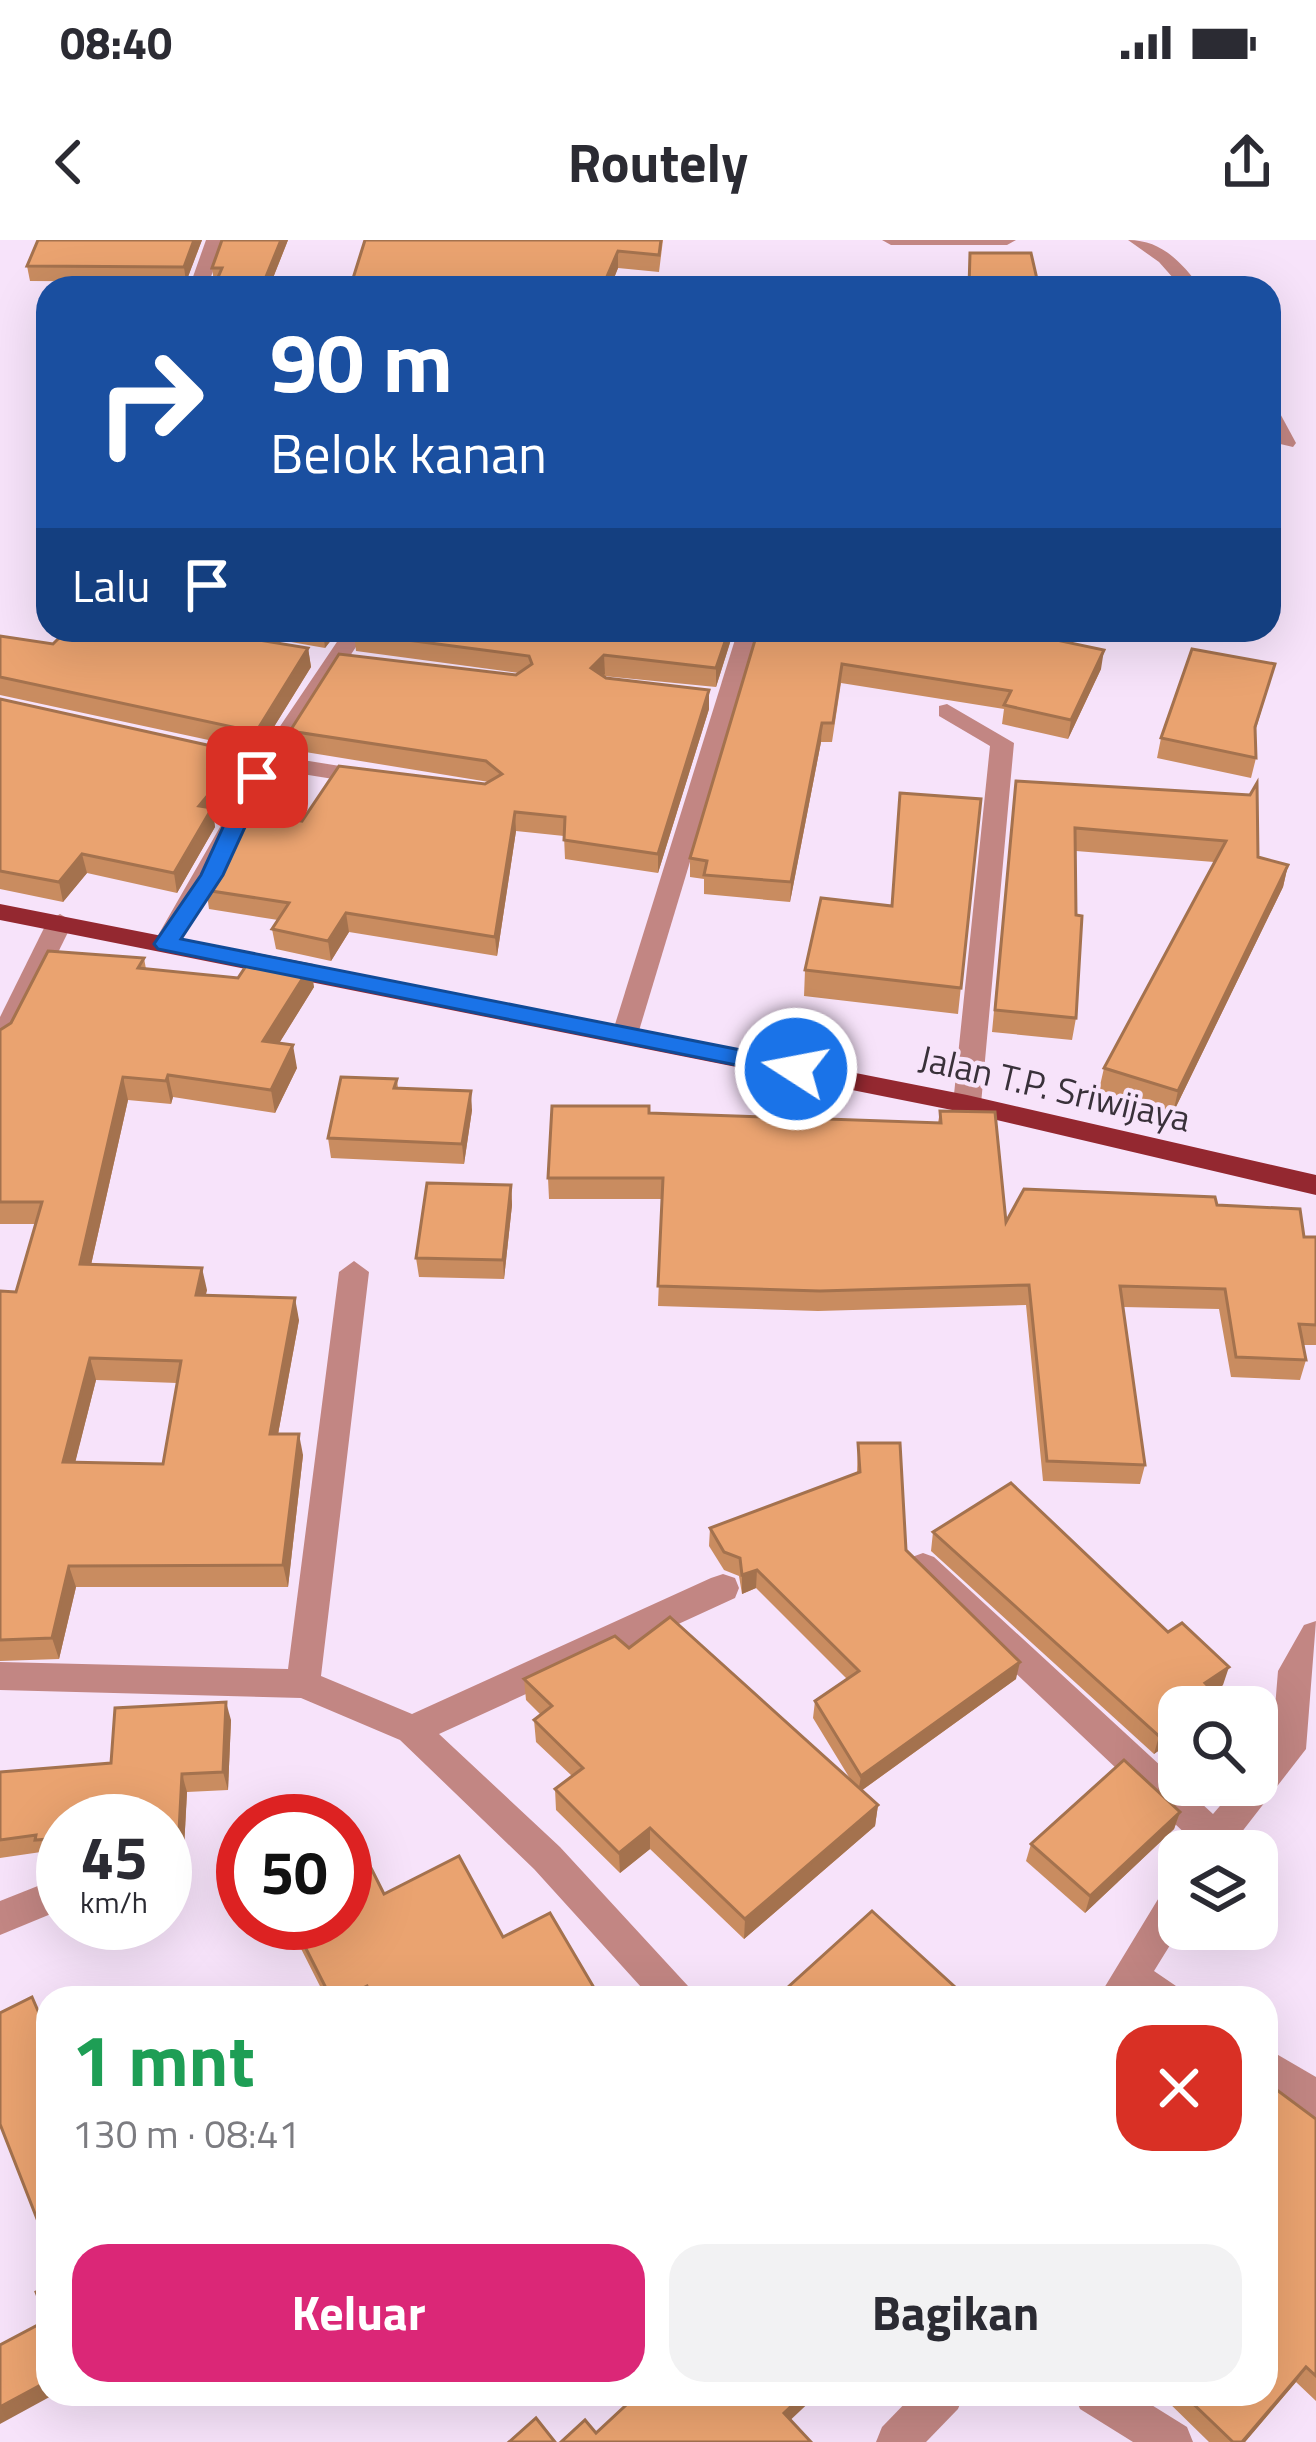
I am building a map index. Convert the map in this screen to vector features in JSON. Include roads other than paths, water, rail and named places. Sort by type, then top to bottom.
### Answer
[{"type":"main road","name":"Jalan T.P. Sriwijaya","points":[[0,911],[967,1104],[1316,1185]]},
{"type":"street","points":[[202,276],[215,240]]},
{"type":"street","points":[[892,240],[1007,240]]},
{"type":"street","points":[[1137,240],[1166,258],[1182,276]]},
{"type":"street","points":[[1281,433],[1286,442]]},
{"type":"street","points":[[166,944],[212,875],[265,764],[346,642]]},
{"type":"street","points":[[625,1034],[719,699],[744,642]]},
{"type":"street","points":[[947,711],[1002,743],[967,1104]]},
{"type":"street","points":[[177,745],[265,764],[398,781]]},
{"type":"street","points":[[0,1044],[60,922]]},
{"type":"street","points":[[303,1684],[354,1272]]},
{"type":"street","points":[[923,1566],[1195,1830]]},
{"type":"street","points":[[412,1730],[723,1588]]},
{"type":"street","points":[[1221,1830],[1289,1749],[1295,1671],[1316,1635]]},
{"type":"street","points":[[0,1676],[303,1684],[412,1730],[547,1858],[664,1986]]},
{"type":"street","points":[[0,1918],[36,1903]]},
{"type":"street","points":[[1141,1986],[1158,1946]]},
{"type":"street","points":[[1278,2074],[1316,2099]]},
{"type":"street","points":[[897,2442],[932,2406]]},
{"type":"street","points":[[1114,2406],[1172,2442]]}]
